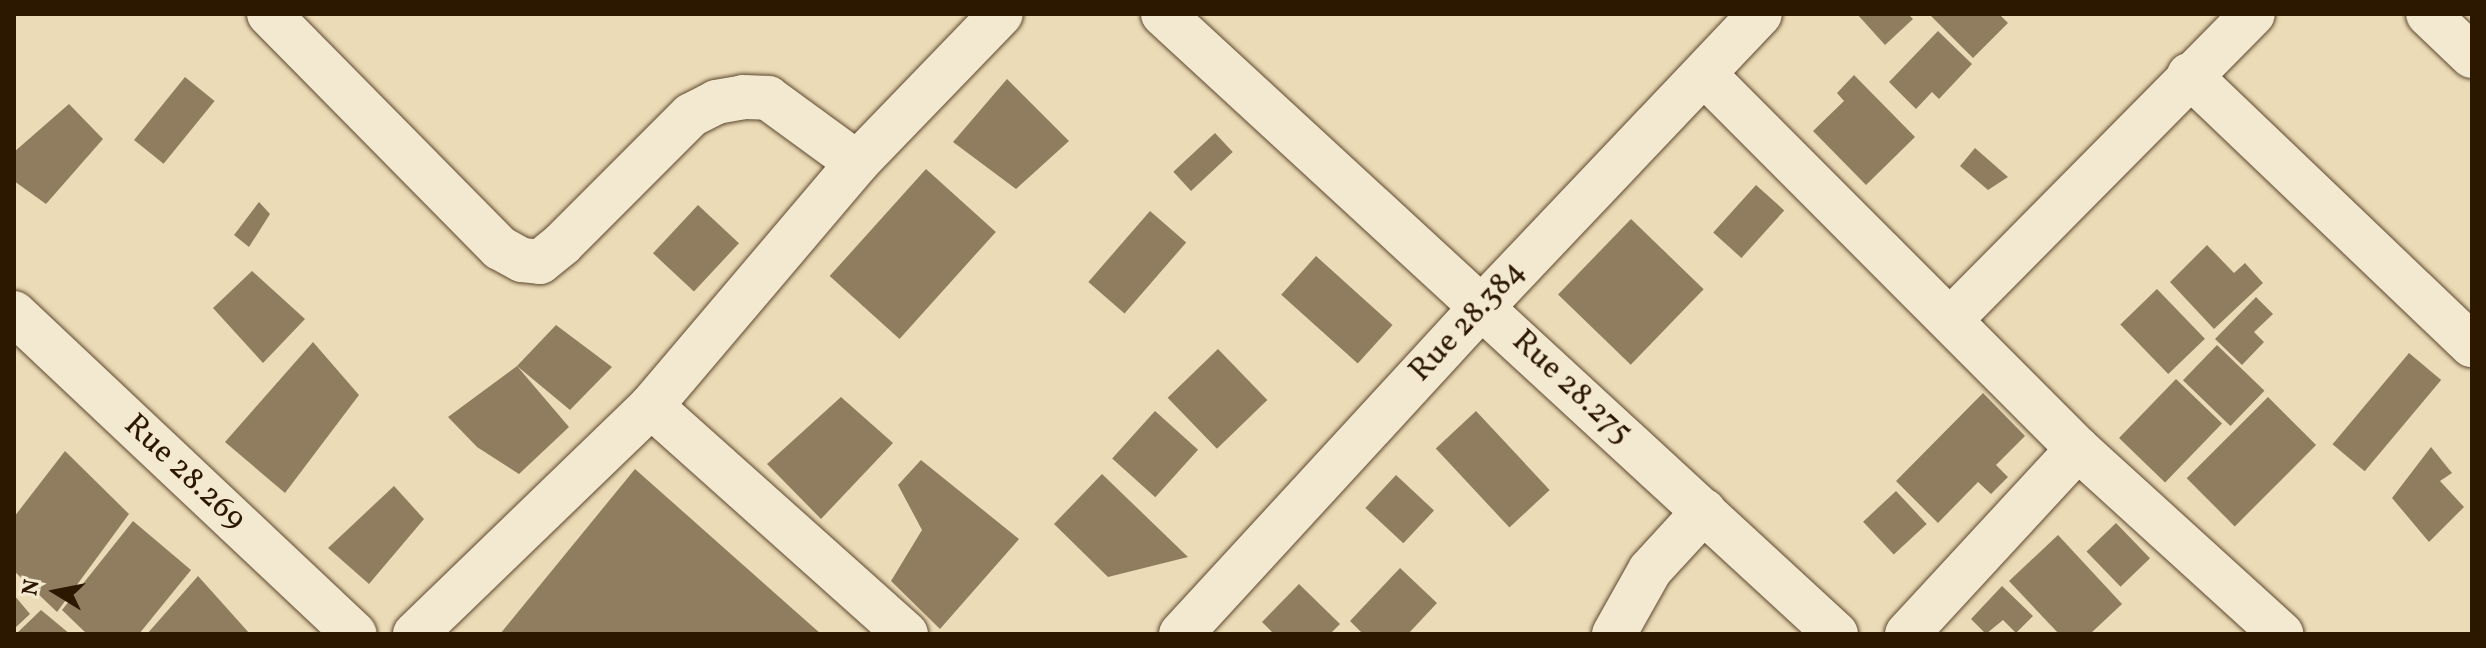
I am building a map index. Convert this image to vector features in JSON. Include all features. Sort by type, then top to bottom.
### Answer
[{"type":"street","points":[[269,14],[500,248],[522,260],[540,262],[562,244],[691,115],[716,102],[743,97],[768,98],[857,163]]},
{"type":"street","points":[[415,634],[651,406],[857,163],[1001,14]]},
{"type":"street","name":"Rue 28.275","points":[[1163,14],[1836,634]]},
{"type":"street","name":"Rue 28.384","points":[[1181,634],[1483,306],[1760,14]]},
{"type":"street","points":[[1951,319],[2189,75],[2253,14]]},
{"type":"street","points":[[2428,14],[2472,56]]},
{"type":"street","points":[[1704,74],[2078,449],[2281,634]]},
{"type":"street","points":[[2189,75],[2472,345]]},
{"type":"street","name":"Rue 28.269","points":[[14,313],[355,634]]},
{"type":"street","points":[[651,406],[906,634]]},
{"type":"street","points":[[1907,634],[2078,449]]},
{"type":"street","points":[[1614,634],[1650,570],[1704,511]]},
{"type":"building","points":[[1857,14],[1908,14],[1913,19],[1885,45]]},
{"type":"building","points":[[1929,14],[1999,14],[2008,23],[1973,58]]},
{"type":"building","points":[[1938,31],[1972,64],[1939,99],[1932,92],[1916,109],[1889,82]]},
{"type":"building","points":[[1854,75],[1915,137],[1866,185],[1813,131],[1844,101],[1837,93]]},
{"type":"building","points":[[185,77],[215,101],[164,164],[134,140]]},
{"type":"building","points":[[1007,79],[1069,141],[1016,189],[953,142]]},
{"type":"building","points":[[69,104],[103,139],[46,204],[14,181],[14,152]]},
{"type":"building","points":[[1215,133],[1233,152],[1191,191],[1173,172]]},
{"type":"building","points":[[1975,148],[2008,177],[1988,190],[1960,166]]},
{"type":"building","points":[[926,169],[996,232],[900,339],[830,276]]},
{"type":"building","points":[[1756,185],[1784,210],[1741,258],[1713,233]]},
{"type":"building","points":[[259,202],[270,214],[249,247],[234,235]]},
{"type":"building","points":[[698,205],[739,243],[694,291],[653,253]]},
{"type":"building","points":[[1150,211],[1186,242],[1125,313],[1088,282]]},
{"type":"building","points":[[1631,219],[1704,289],[1631,365],[1558,295]]},
{"type":"building","points":[[2207,245],[2234,273],[2245,263],[2263,283],[2214,329],[2170,282]]},
{"type":"building","points":[[1316,256],[1393,325],[1358,364],[1281,295]]},
{"type":"building","points":[[252,271],[305,319],[263,363],[213,308]]},
{"type":"building","points":[[2157,289],[2205,339],[2168,374],[2120,324]]},
{"type":"building","points":[[2256,297],[2273,314],[2254,332],[2264,342],[2242,365],[2215,339]]},
{"type":"building","points":[[556,325],[612,367],[570,410],[517,366]]},
{"type":"building","points":[[313,342],[359,395],[285,493],[225,442]]},
{"type":"building","points":[[2217,345],[2264,391],[2230,426],[2183,380]]},
{"type":"building","points":[[1218,349],[1267,400],[1217,449],[1168,398]]},
{"type":"building","points":[[2409,353],[2441,380],[2365,471],[2333,444]]},
{"type":"building","points":[[517,366],[569,427],[519,474],[477,447],[448,417]]},
{"type":"building","points":[[2176,379],[2222,423],[2165,482],[2119,438]]},
{"type":"building","points":[[1983,393],[2025,436],[1996,465],[2008,477],[1991,494],[1978,482],[1938,523],[1896,481]]},
{"type":"building","points":[[841,397],[893,443],[821,519],[767,464]]},
{"type":"building","points":[[2268,397],[2316,445],[2235,526],[2187,478]]},
{"type":"building","points":[[1155,411],[1198,450],[1155,497],[1112,459]]},
{"type":"building","points":[[1476,411],[1550,490],[1509,527],[1436,449]]},
{"type":"building","points":[[2431,447],[2452,473],[2440,481],[2464,507],[2429,542],[2392,498]]},
{"type":"building","points":[[65,451],[129,514],[57,612],[14,571],[14,517]]},
{"type":"building","points":[[921,460],[1019,539],[940,629],[891,581],[922,530],[898,485]]},
{"type":"building","points":[[635,469],[821,634],[500,634]]},
{"type":"building","points":[[1102,474],[1188,557],[1108,577],[1054,524]]},
{"type":"building","points":[[1396,475],[1434,510],[1403,543],[1365,508]]},
{"type":"building","points":[[394,486],[424,519],[369,584],[328,548]]},
{"type":"building","points":[[1896,491],[1927,524],[1894,555],[1863,522]]},
{"type":"building","points":[[133,521],[191,570],[139,634],[87,634],[62,610]]},
{"type":"building","points":[[2116,523],[2150,558],[2121,587],[2087,551]]},
{"type":"building","points":[[2058,535],[2122,604],[2090,634],[2059,634],[2009,581]]},
{"type":"building","points":[[1400,568],[1437,603],[1408,634],[1363,634],[1350,621]]},
{"type":"building","points":[[198,576],[250,634],[147,634]]},
{"type":"building","points":[[1299,584],[1340,624],[1330,634],[1274,634],[1262,622]]},
{"type":"building","points":[[2002,586],[2033,616],[2016,633],[2003,620],[1986,634],[1971,619]]},
{"type":"building","points":[[14,595],[30,614],[14,629]]},
{"type":"building","points":[[41,610],[70,634],[16,634]]}]
